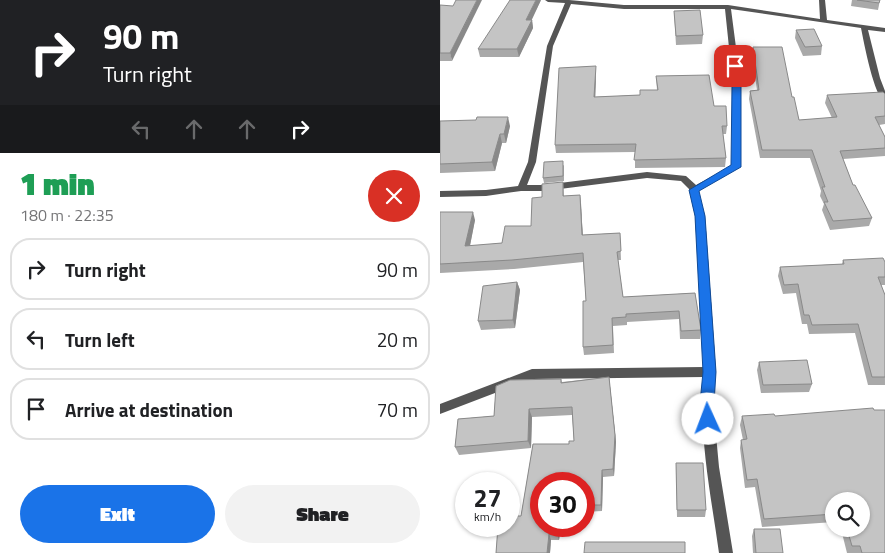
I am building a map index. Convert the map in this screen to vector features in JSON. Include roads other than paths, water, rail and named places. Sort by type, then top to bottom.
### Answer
[{"type":"street","points":[[548,0],[568,3],[664,8],[728,8],[885,30]]},
{"type":"street","points":[[663,0],[664,8]]},
{"type":"street","points":[[822,0],[824,21]]},
{"type":"street","points":[[521,188],[532,162],[550,46],[568,3]]},
{"type":"street","points":[[694,190],[736,167],[737,86],[728,8]]},
{"type":"street","points":[[864,27],[876,78],[885,100]]},
{"type":"street","points":[[440,194],[486,193],[521,188],[544,188],[646,175],[683,178],[694,190],[700,216],[710,372],[707,403],[710,439],[726,553]]},
{"type":"street","points":[[440,409],[532,374],[710,372]]}]
